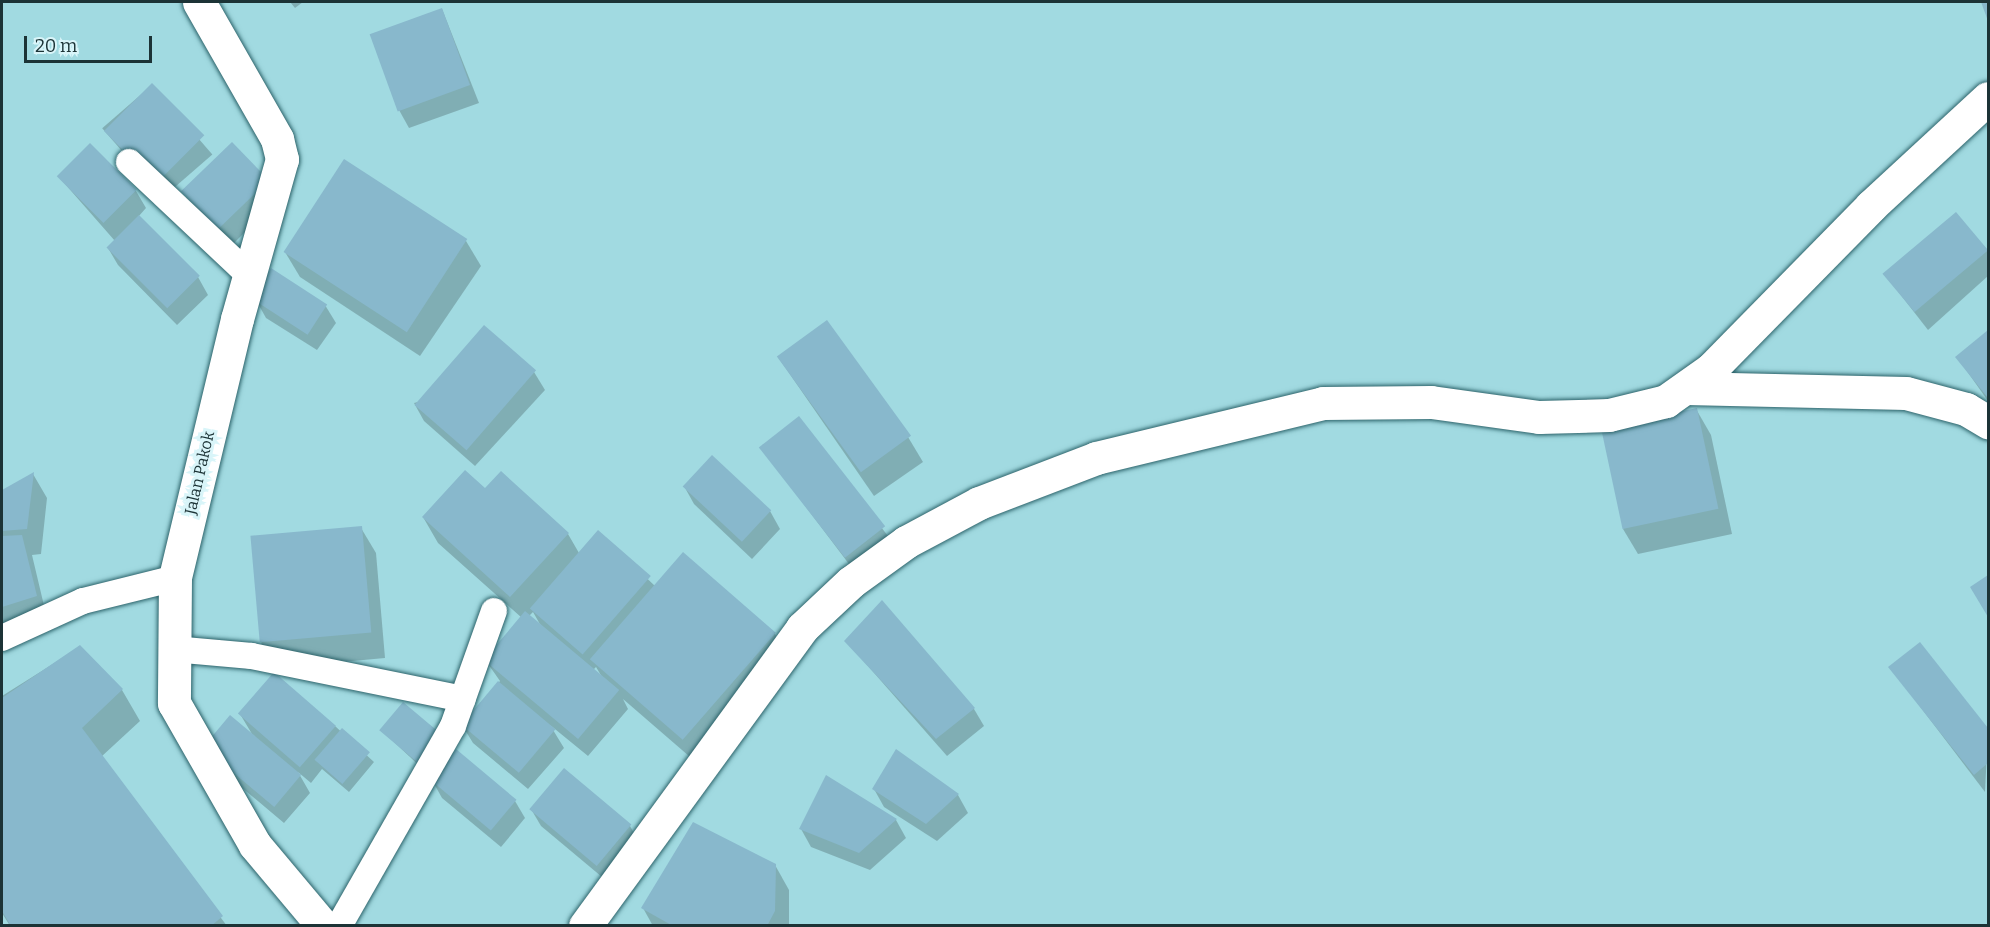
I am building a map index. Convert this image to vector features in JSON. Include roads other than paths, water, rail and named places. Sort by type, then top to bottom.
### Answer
[{"type":"street","name":"Jalan Pakok","points":[[199,2],[280,148],[281,170],[237,319],[175,578],[172,691],[179,720],[255,845],[323,926]]},
{"type":"street","points":[[585,926],[802,628],[851,582],[906,542],[980,503],[1096,458],[1323,403],[1431,402],[1539,417],[1608,415],[1643,409],[1686,388],[1989,98]]},
{"type":"street","points":[[1686,388],[1906,393],[1966,409],[1989,422]]},
{"type":"lane","points":[[129,162],[249,274]]},
{"type":"lane","points":[[2,638],[82,602],[175,578]]},
{"type":"lane","points":[[339,926],[430,768],[463,699],[494,611]]},
{"type":"lane","points":[[173,650],[252,656],[463,699]]}]
